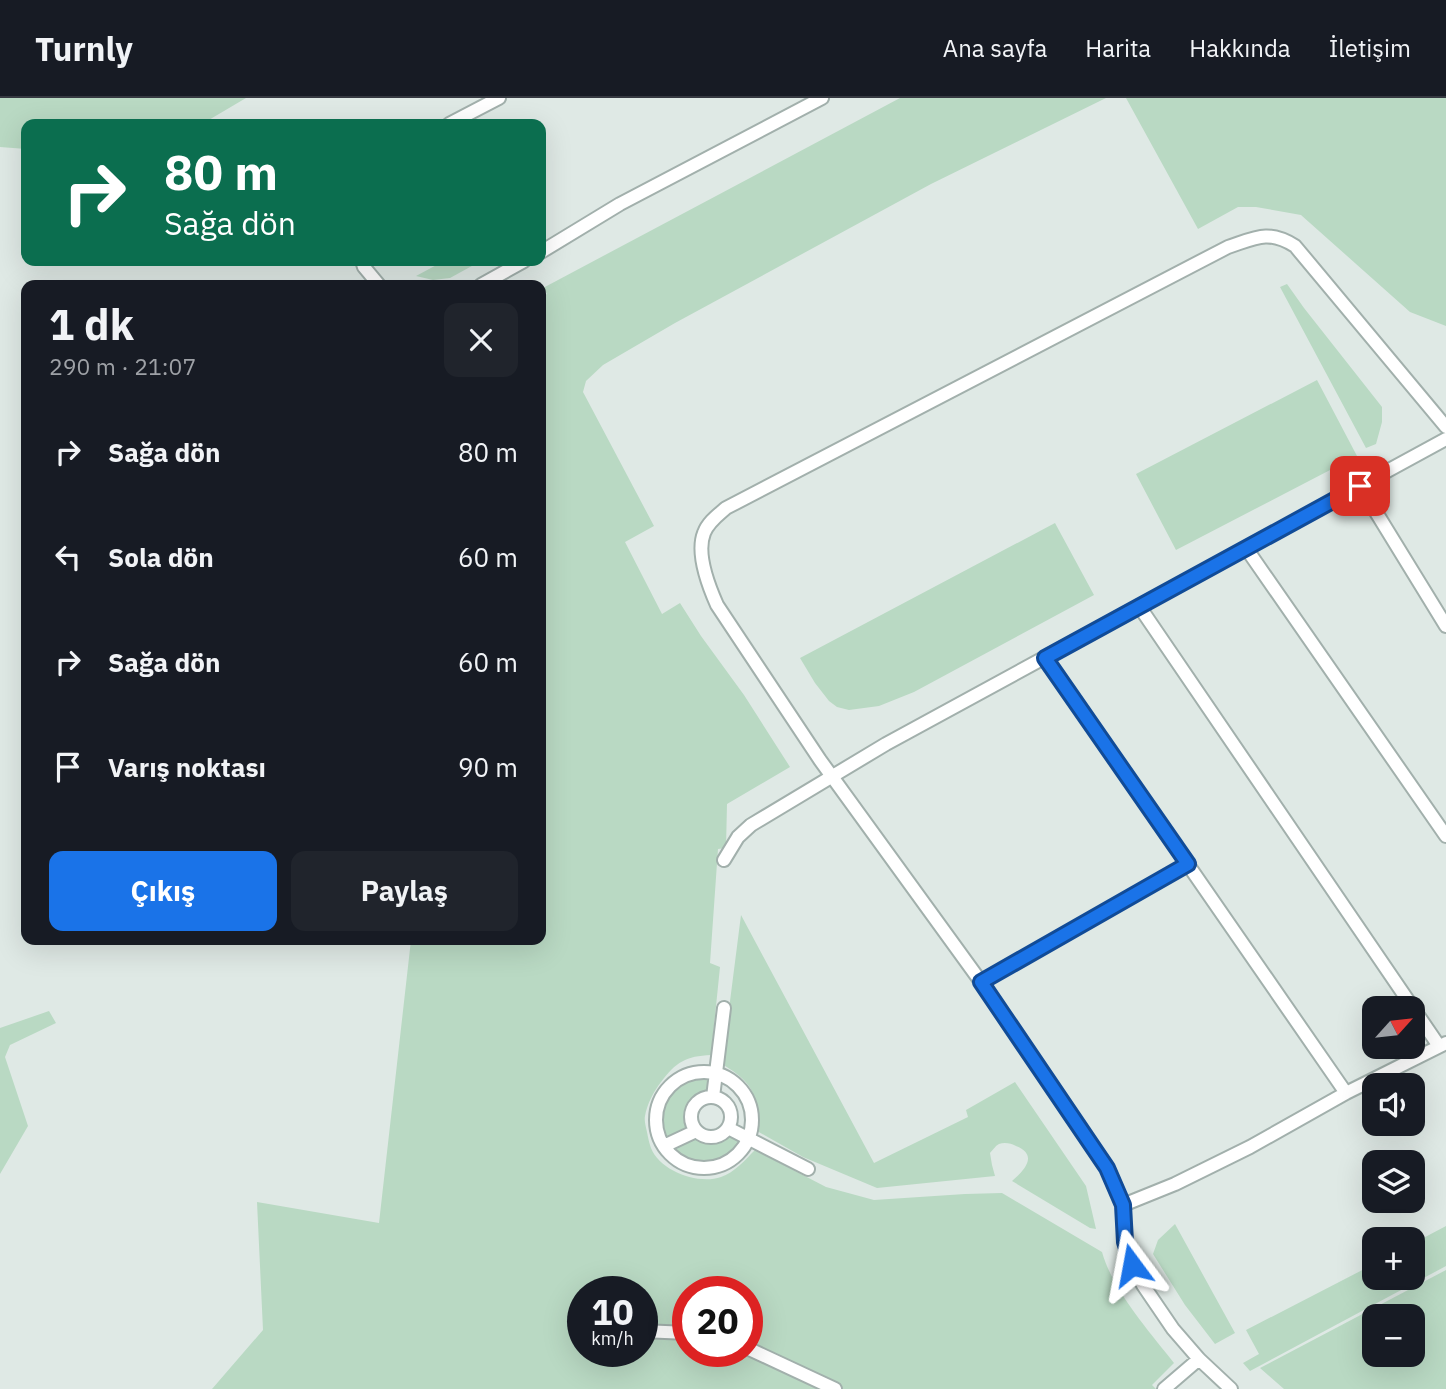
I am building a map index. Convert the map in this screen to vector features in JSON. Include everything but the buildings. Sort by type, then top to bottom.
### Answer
[{"type":"lane","points":[[459,119],[499,98]]},
{"type":"lane","points":[[546,249],[620,204],[822,98]]},
{"type":"lane","points":[[1231,1389],[1199,1359],[1173,1329],[1143,1286],[1132,1265],[1125,1242],[1123,1205],[1107,1168],[981,982],[820,760],[717,606],[706,579],[702,559],[703,535],[711,521],[726,508],[1228,247],[1257,237],[1282,238],[1295,246],[1446,427]]},
{"type":"lane","points":[[364,266],[375,280]]},
{"type":"lane","points":[[490,280],[515,266]]},
{"type":"lane","points":[[724,860],[738,837],[751,825],[886,744],[1446,439]]},
{"type":"lane","points":[[1360,486],[1446,626]]},
{"type":"lane","points":[[1247,548],[1446,836]]},
{"type":"lane","points":[[1123,1205],[1175,1184],[1250,1147],[1346,1093],[1443,1045],[1139,606]]},
{"type":"lane","points":[[1045,658],[1346,1093]]},
{"type":"lane","points":[[981,982],[1188,864]]},
{"type":"lane","points":[[713,1097],[724,1008]]},
{"type":"lane","points":[[695,1072],[716,1073],[738,1084],[747,1097],[752,1111],[752,1126],[749,1138],[739,1153],[726,1163],[710,1168],[694,1167],[679,1161],[666,1150],[658,1135],[656,1119],[659,1102],[667,1088],[680,1078],[695,1072]]},
{"type":"lane","points":[[713,1097],[719,1099],[729,1108],[728,1128],[718,1137],[704,1137],[691,1123],[692,1110],[700,1100],[713,1097]]},
{"type":"lane","points":[[728,1128],[808,1169]]},
{"type":"lane","points":[[664,1146],[696,1131]]},
{"type":"lane","points":[[763,1355],[835,1389]]},
{"type":"lane","points":[[1164,1389],[1199,1359]]},
{"type":"green space","points":[[0,98],[246,98],[210,119],[21,119],[21,149],[0,147]]},
{"type":"green space","points":[[900,98],[1106,98],[931,184],[675,323],[603,365],[586,381],[583,392],[654,526],[625,542],[662,614],[680,603],[790,767],[727,804],[726,848],[718,849],[710,963],[720,967],[711,1055],[688,1059],[677,1065],[658,1086],[647,1107],[645,1120],[651,1148],[671,1169],[702,1179],[721,1177],[739,1166],[755,1150],[826,1187],[874,1200],[1002,1193],[1102,1252],[1123,1296],[1174,1363],[1152,1385],[1156,1389],[212,1389],[263,1330],[257,1202],[379,1223],[410,945],[546,945],[546,286]]},
{"type":"green space","points":[[1126,98],[1446,98],[1446,326],[1410,312],[1301,215],[1256,207],[1238,207],[1198,229]]},
{"type":"green space","points":[[435,266],[472,266],[450,278],[433,280],[416,276]]},
{"type":"green space","points":[[1287,284],[1382,407],[1382,422],[1376,444],[1366,448],[1280,287]]},
{"type":"green space","points":[[1317,380],[1357,456],[1176,550],[1136,474]]},
{"type":"green space","points":[[1055,523],[1094,595],[914,692],[879,706],[849,710],[837,707],[815,683],[800,658]]},
{"type":"green space","points":[[741,915],[874,1163],[968,1117],[966,1110],[1015,1082],[1086,1186],[1096,1229],[1090,1228],[1012,1181],[1025,1168],[1028,1158],[1023,1150],[1012,1144],[999,1144],[990,1153],[995,1176],[877,1188],[803,1157],[757,1131],[752,1091],[748,1084],[722,1064]]},
{"type":"green space","points":[[49,1011],[56,1023],[10,1045],[5,1057],[28,1126],[0,1174],[0,1028]]},
{"type":"green space","points":[[709,1074],[709,1092],[696,1097],[687,1108],[687,1127],[665,1138],[663,1115],[671,1095],[687,1080]]},
{"type":"green space","points":[[728,1135],[742,1144],[735,1153],[716,1162],[694,1162],[675,1149],[696,1139],[712,1143]]},
{"type":"green space","points":[[1175,1224],[1235,1333],[1215,1344],[1185,1305],[1153,1254],[1158,1240]]},
{"type":"green space","points":[[1446,1226],[1446,1266],[1425,1277],[1425,1237]]},
{"type":"green space","points":[[1362,1270],[1362,1290],[1401,1290],[1375,1304],[1362,1304],[1362,1311],[1250,1371],[1243,1363],[1259,1354],[1246,1330]]},
{"type":"green space","points":[[1446,1270],[1446,1389],[1284,1389],[1260,1368],[1362,1314],[1362,1367],[1425,1367],[1425,1304],[1381,1304],[1408,1290],[1425,1290],[1425,1281]]},
{"type":"route","points":[[1132,1265],[1125,1242],[1123,1205],[1107,1168],[981,982],[1188,864],[1045,658],[1360,486]]}]
